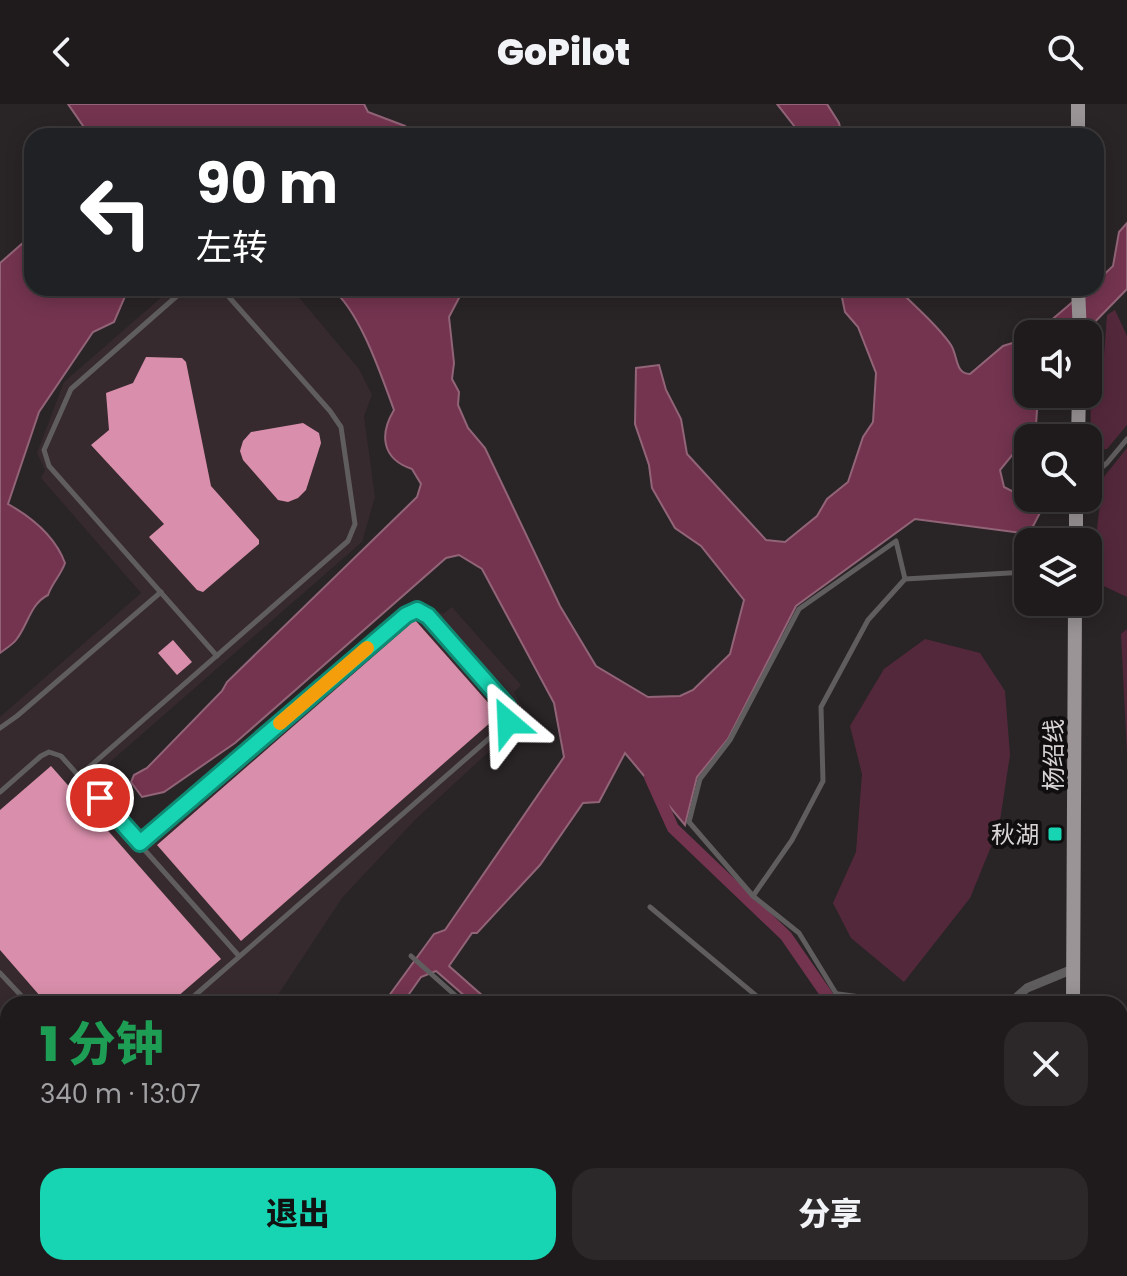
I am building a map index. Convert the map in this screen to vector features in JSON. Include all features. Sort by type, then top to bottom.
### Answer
[{"type":"main road","points":[[1078,104],[1078,128]]},
{"type":"main road","points":[[1078,296],[1079,320]]},
{"type":"main road","name":"杨绍线","points":[[1073,996],[1075,616]]},
{"type":"street","points":[[1018,996],[1027,988],[1073,969]]},
{"type":"lane","points":[[177,296],[71,389],[44,450],[49,466],[217,656]]},
{"type":"lane","points":[[79,776],[348,541],[355,524],[341,427],[228,296]]},
{"type":"lane","points":[[1102,467],[1127,439]]},
{"type":"lane","points":[[838,996],[799,933],[753,896],[689,822],[700,779],[730,740],[799,609],[896,541],[905,579]]},
{"type":"lane","points":[[753,896],[792,840],[823,781],[821,707],[868,620],[905,579],[1014,573]]},
{"type":"lane","points":[[0,728],[161,591]]},
{"type":"lane","points":[[140,843],[406,615],[417,610],[428,616],[507,706],[510,714],[508,722],[194,996]]},
{"type":"lane","points":[[0,792],[41,756],[49,752],[61,756],[239,956]]},
{"type":"lane","points":[[650,907],[756,996]]},
{"type":"lane","points":[[411,956],[456,996]]},
{"type":"lane","points":[[0,973],[22,996]]},
{"type":"shaded area","points":[[68,104],[364,104],[368,112],[407,128],[84,128]]},
{"type":"shaded area","points":[[777,104],[827,104],[840,128],[796,128]]},
{"type":"shaded area","points":[[1127,223],[1127,289],[1097,320],[1051,320],[1080,296],[1104,296],[1104,274],[1113,266],[1119,232]]},
{"type":"shaded area","points":[[24,242],[24,296],[125,296],[114,322],[93,332],[39,412],[8,504],[42,529],[65,563],[48,595],[33,609],[16,640],[0,653],[0,263]]},
{"type":"shaded area","points":[[163,296],[298,296],[359,369],[372,395],[364,416],[375,497],[362,542],[101,770],[98,783],[135,828],[149,827],[414,603],[443,614],[452,607],[521,685],[514,692],[522,707],[519,724],[416,819],[342,898],[277,996],[0,996],[0,717],[141,593],[41,478],[45,470],[37,453],[64,382]]},
{"type":"shaded area","points":[[340,296],[460,296],[449,317],[454,363],[452,379],[459,392],[458,405],[468,428],[485,448],[560,606],[596,666],[648,697],[680,696],[693,690],[730,654],[744,600],[701,546],[675,528],[652,488],[649,465],[635,424],[636,368],[659,365],[666,390],[681,419],[687,454],[766,540],[785,542],[817,516],[827,499],[848,482],[863,437],[873,422],[876,373],[858,327],[845,312],[842,296],[905,296],[945,337],[959,368],[965,373],[970,374],[1003,346],[1014,342],[1014,408],[1037,408],[1036,424],[1014,424],[1014,453],[1000,470],[1004,487],[1014,492],[1014,512],[1040,512],[1032,528],[1014,528],[1014,532],[915,519],[796,606],[728,739],[697,777],[685,825],[625,753],[599,802],[583,803],[540,865],[477,933],[472,933],[449,966],[483,996],[465,996],[436,971],[421,977],[408,996],[389,996],[434,934],[445,930],[564,757],[554,703],[482,569],[459,555],[446,558],[235,743],[164,792],[142,797],[131,782],[134,775],[147,768],[222,691],[227,682],[417,497],[421,484],[412,469],[394,459],[386,445],[386,428],[394,410],[376,362]]},
{"type":"shaded area","points":[[1115,310],[1127,336],[1127,425],[1107,449],[1102,450],[1102,424],[1091,424],[1090,408],[1102,408],[1102,357],[1107,315]]},
{"type":"shaded area","points":[[1127,448],[1127,597],[1102,585],[1102,528],[1097,528],[1099,512],[1102,512],[1103,478]]},
{"type":"shaded area","points":[[1127,629],[1127,754],[1121,634]]},
{"type":"shaded area","points":[[925,639],[980,653],[1005,691],[1010,755],[999,827],[970,898],[904,982],[851,938],[833,903],[856,852],[862,774],[850,726],[884,669]]},
{"type":"building","points":[[146,357],[182,358],[186,362],[211,486],[259,540],[259,544],[203,592],[197,590],[149,537],[164,524],[91,445],[109,430],[106,393],[133,383]]},
{"type":"building","points":[[303,423],[319,433],[321,443],[306,490],[288,502],[278,500],[243,460],[240,451],[243,441],[251,432]]},
{"type":"building","points":[[415,620],[499,715],[241,941],[157,845]]},
{"type":"building","points":[[173,640],[192,662],[177,675],[158,653]]},
{"type":"building","points":[[51,766],[221,959],[178,996],[40,996],[0,950],[0,810]]},
{"type":"waterway","points":[[650,777],[673,828],[786,936],[827,996]]},
{"type":"slow traffic","points":[[280,723],[367,648]]},
{"type":"place","name":"秋湖","points":[[1055,834]]},
{"type":"route","points":[[100,798],[140,843],[406,615],[417,610],[428,616],[507,706],[510,714],[508,722]]}]
